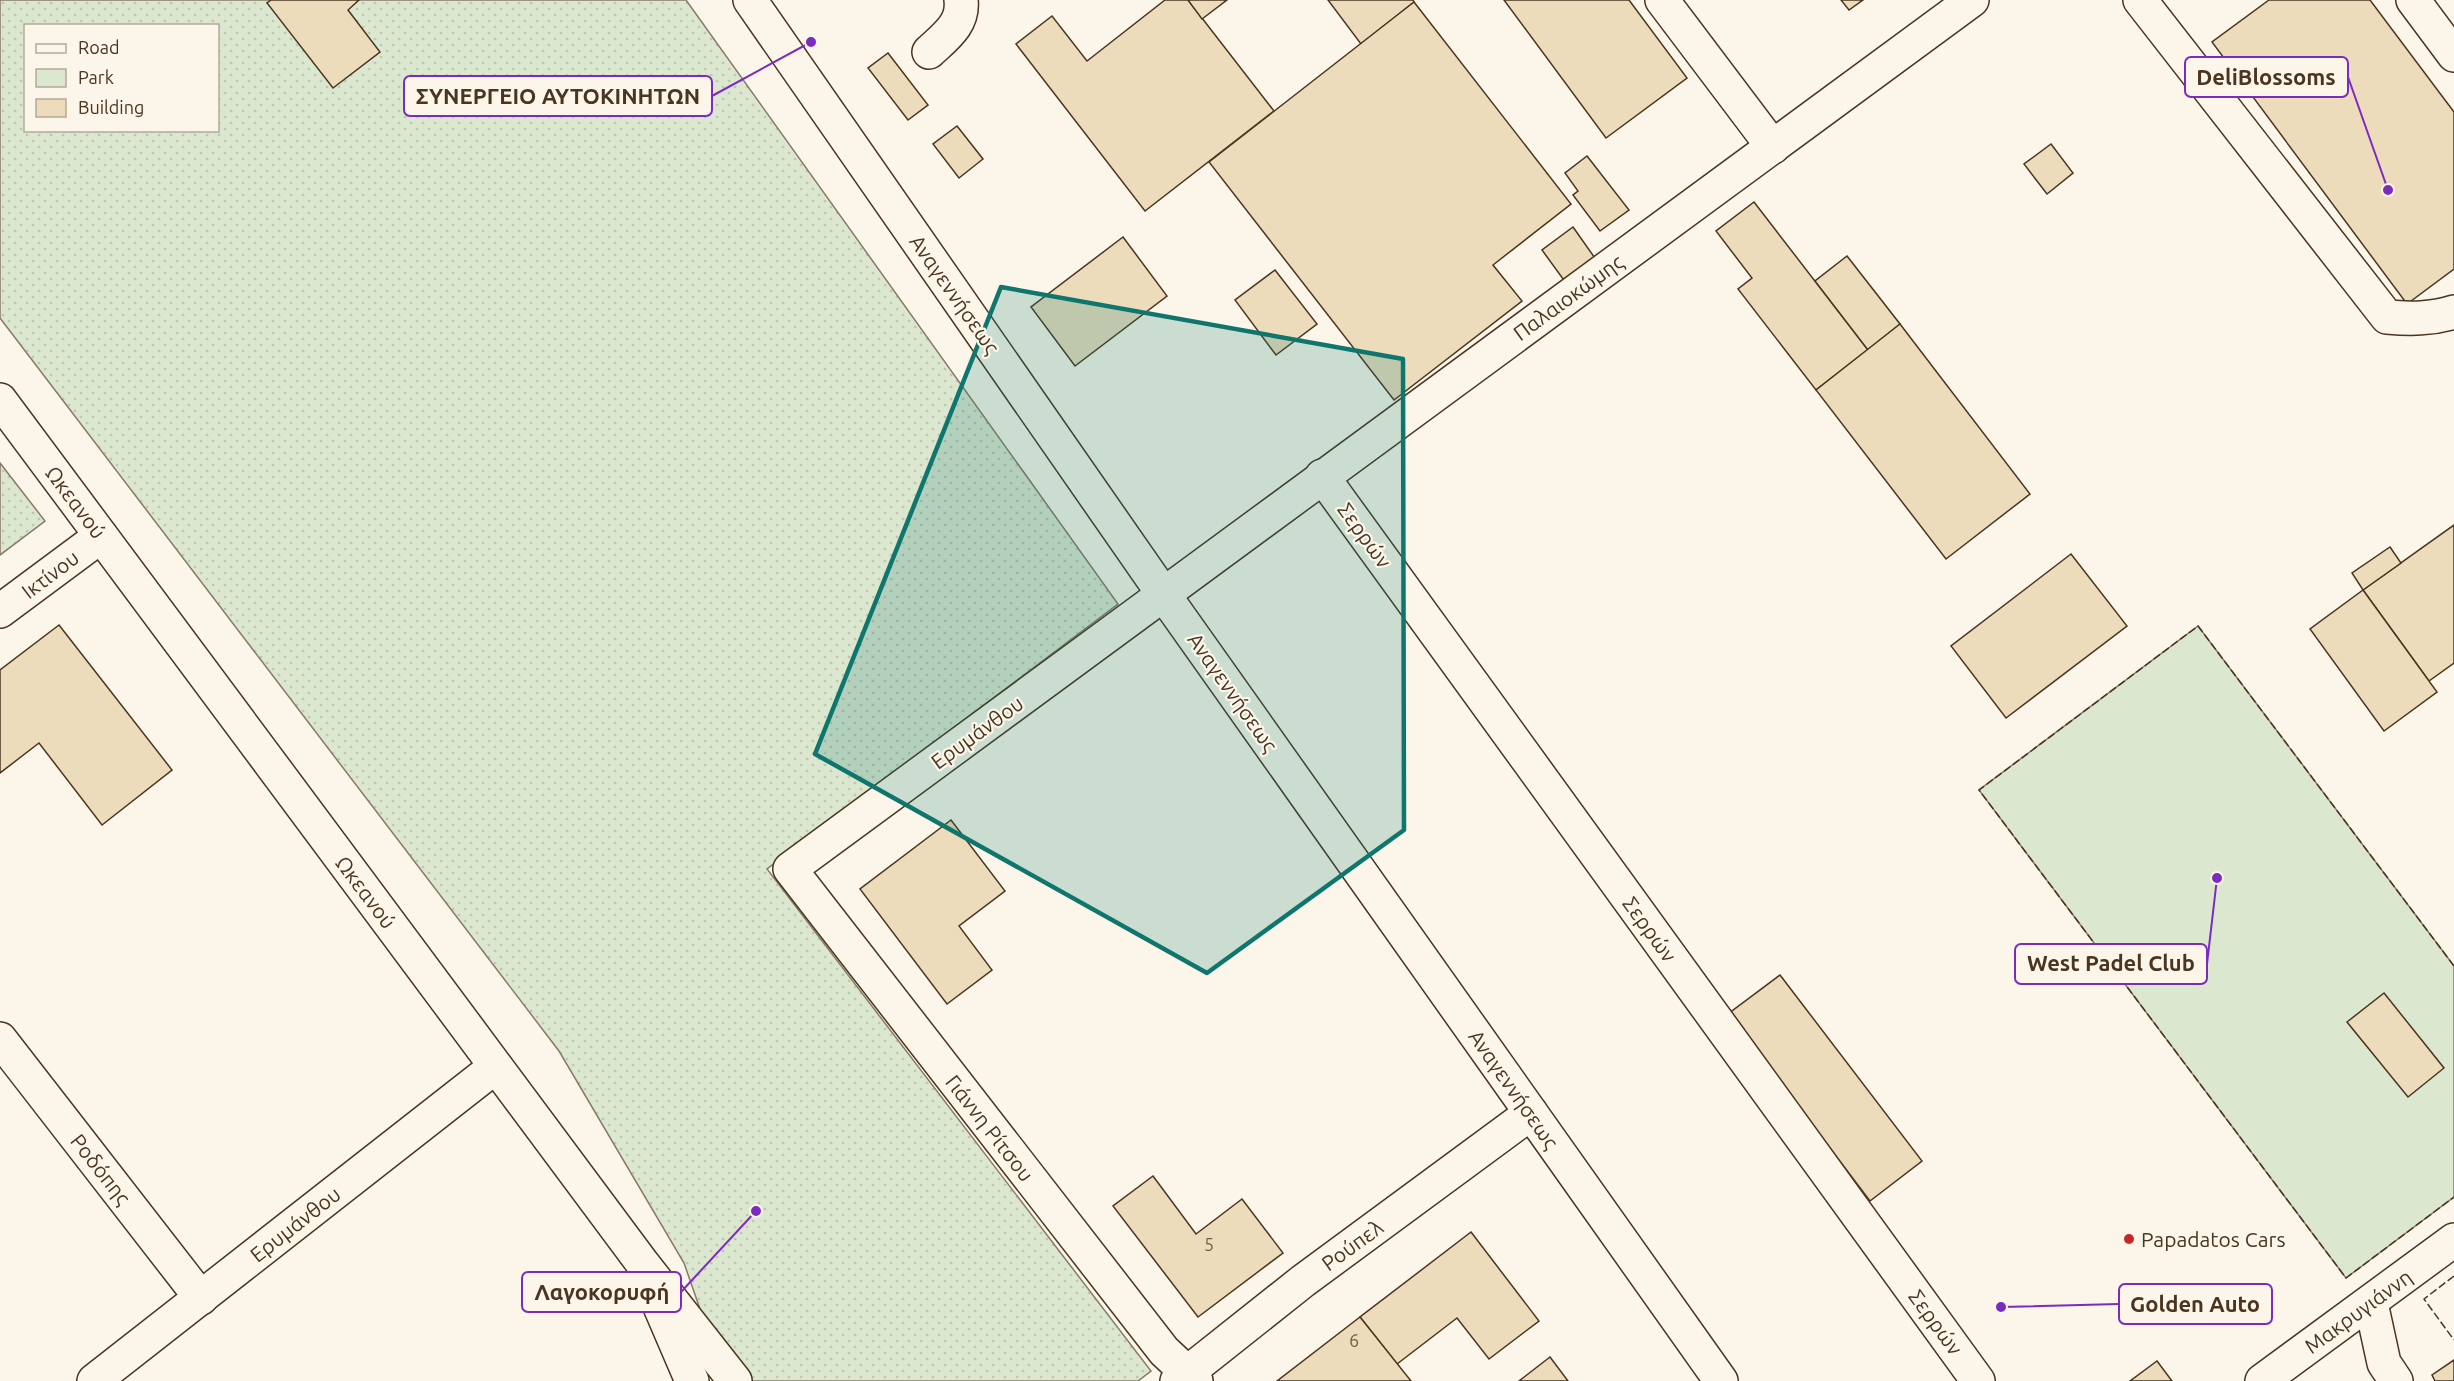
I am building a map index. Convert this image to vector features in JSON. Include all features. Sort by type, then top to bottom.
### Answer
[{"type":"street","name":"Αναγεννήσεως","points":[[750,0],[1164,595],[1720,1381]]},
{"type":"street","points":[[929,52],[959,21],[962,10],[961,0]]},
{"type":"street","points":[[1662,0],[1773,147]]},
{"type":"street","name":"Παλαιοκώμης","points":[[1164,595],[1972,0]]},
{"type":"street","points":[[2140,0],[2387,316],[2412,319],[2438,317],[2454,312]]},
{"type":"street","points":[[2413,0],[2454,55]]},
{"type":"street","name":"Ωκεανού","points":[[0,400],[643,1264],[735,1381]]},
{"type":"street","name":"Σερρών","points":[[1322,477],[1978,1381]]},
{"type":"street","name":"Ικτίνου","points":[[0,611],[101,536]]},
{"type":"street","name":"Ερυμάνθου","points":[[790,869],[1164,595]]},
{"type":"street","name":"Γιάννη Ρίτσου","points":[[790,869],[1186,1379]]},
{"type":"street","name":"Ροδόπης","points":[[0,1039],[201,1298]]},
{"type":"street","name":"Ερυμάνθου","points":[[94,1381],[495,1066]]},
{"type":"street","name":"Ρούπελ","points":[[1186,1379],[1303,1281],[1531,1113]]},
{"type":"street","name":"Μακρυγιάννη","points":[[2262,1381],[2451,1248]]},
{"type":"street","points":[[643,1264],[692,1381]]},
{"type":"street","points":[[2371,1303],[2386,1368],[2396,1381]]},
{"type":"highlighted area","points":[[1001,287],[1403,359],[1404,830],[1207,973],[815,754]]},
{"type":"green space","points":[[0,0],[686,0],[1118,604],[767,869],[1151,1371],[1138,1381],[725,1381],[684,1263],[559,1051],[0,318]]},
{"type":"green space","points":[[0,463],[45,521],[0,555]]},
{"type":"green space","points":[[2198,626],[2454,966],[2454,1197],[2346,1278],[1979,790]]},
{"type":"building","points":[[271,0],[359,0],[348,10],[380,52],[333,88],[267,3]]},
{"type":"building","points":[[1165,0],[1188,0],[1274,111],[1145,211],[1016,44],[1052,16],[1087,61]]},
{"type":"building","points":[[1188,0],[1227,0],[1202,19]]},
{"type":"building","points":[[1328,0],[1413,0],[1414,2],[1361,44]]},
{"type":"building","points":[[1504,0],[1629,0],[1687,78],[1606,138]]},
{"type":"building","points":[[1841,0],[1863,0],[1849,10]]},
{"type":"building","points":[[2269,0],[2370,0],[2454,112],[2454,269],[2407,304],[2212,42]]},
{"type":"building","points":[[1414,2],[1571,204],[1493,265],[1522,301],[1394,400],[1209,162]]},
{"type":"building","points":[[888,53],[928,105],[908,120],[868,68]]},
{"type":"building","points":[[957,126],[983,159],[959,178],[933,144]]},
{"type":"building","points":[[2051,144],[2073,173],[2047,194],[2024,164]]},
{"type":"building","points":[[1587,156],[1629,210],[1600,231],[1573,195],[1578,191],[1565,173]]},
{"type":"building","points":[[1754,202],[1868,350],[1816,390],[1738,289],[1752,278],[1716,231]]},
{"type":"building","points":[[1573,227],[1597,261],[1566,283],[1542,250]]},
{"type":"building","points":[[1123,237],[1167,296],[1075,366],[1031,307]]},
{"type":"building","points":[[1847,256],[1900,324],[1868,350],[1815,281]]},
{"type":"building","points":[[1275,270],[1317,324],[1276,355],[1235,300]]},
{"type":"building","points":[[1900,324],[2030,494],[1946,559],[1816,390]]},
{"type":"building","points":[[2454,525],[2454,663],[2429,681],[2363,590]]},
{"type":"building","points":[[2390,547],[2401,563],[2363,590],[2352,573]]},
{"type":"building","points":[[2071,554],[2127,626],[2006,718],[1951,646]]},
{"type":"building","points":[[2363,590],[2437,692],[2384,731],[2310,629]]},
{"type":"building","points":[[59,625],[172,770],[102,825],[39,743],[0,773],[0,670]]},
{"type":"building","points":[[951,820],[1005,891],[959,926],[992,970],[947,1004],[860,889]]},
{"type":"building","points":[[1780,975],[1922,1161],[1870,1201],[1728,1014]]},
{"type":"building","points":[[2384,993],[2444,1068],[2408,1097],[2347,1022]]},
{"type":"building","points":[[1153,1176],[1196,1234],[1242,1199],[1283,1253],[1198,1317],[1113,1206]]},
{"type":"building","points":[[1471,1232],[1539,1321],[1489,1359],[1457,1318],[1397,1364],[1360,1317]]},
{"type":"building","points":[[1360,1317],[1411,1381],[1277,1381]]},
{"type":"building","points":[[1550,1357],[1568,1381],[1519,1381]]},
{"type":"building","points":[[2454,1360],[2454,1381],[2435,1381],[2432,1375]]},
{"type":"building","points":[[2157,1361],[2172,1381],[2130,1381]]},
{"type":"fence","points":[[2454,966],[2198,626],[1979,790],[2346,1278],[2454,1197]]},
{"type":"fence","points":[[2454,1276],[2424,1299],[2454,1340]]},
{"type":"place","name":"ΣΥΝΕΡΓΕΙΟ ΑΥΤΟΚΙΝΗΤΩΝ","points":[[811,42]]},
{"type":"place","name":"DeliBlossoms","points":[[2388,190]]},
{"type":"place","name":"West Padel Club","points":[[2217,878]]},
{"type":"place","name":"Λαγοκορυφή","points":[[756,1211]]},
{"type":"place","name":"Papadatos Cars","points":[[2129,1239]]},
{"type":"place","name":"Golden Auto","points":[[2001,1307]]}]
